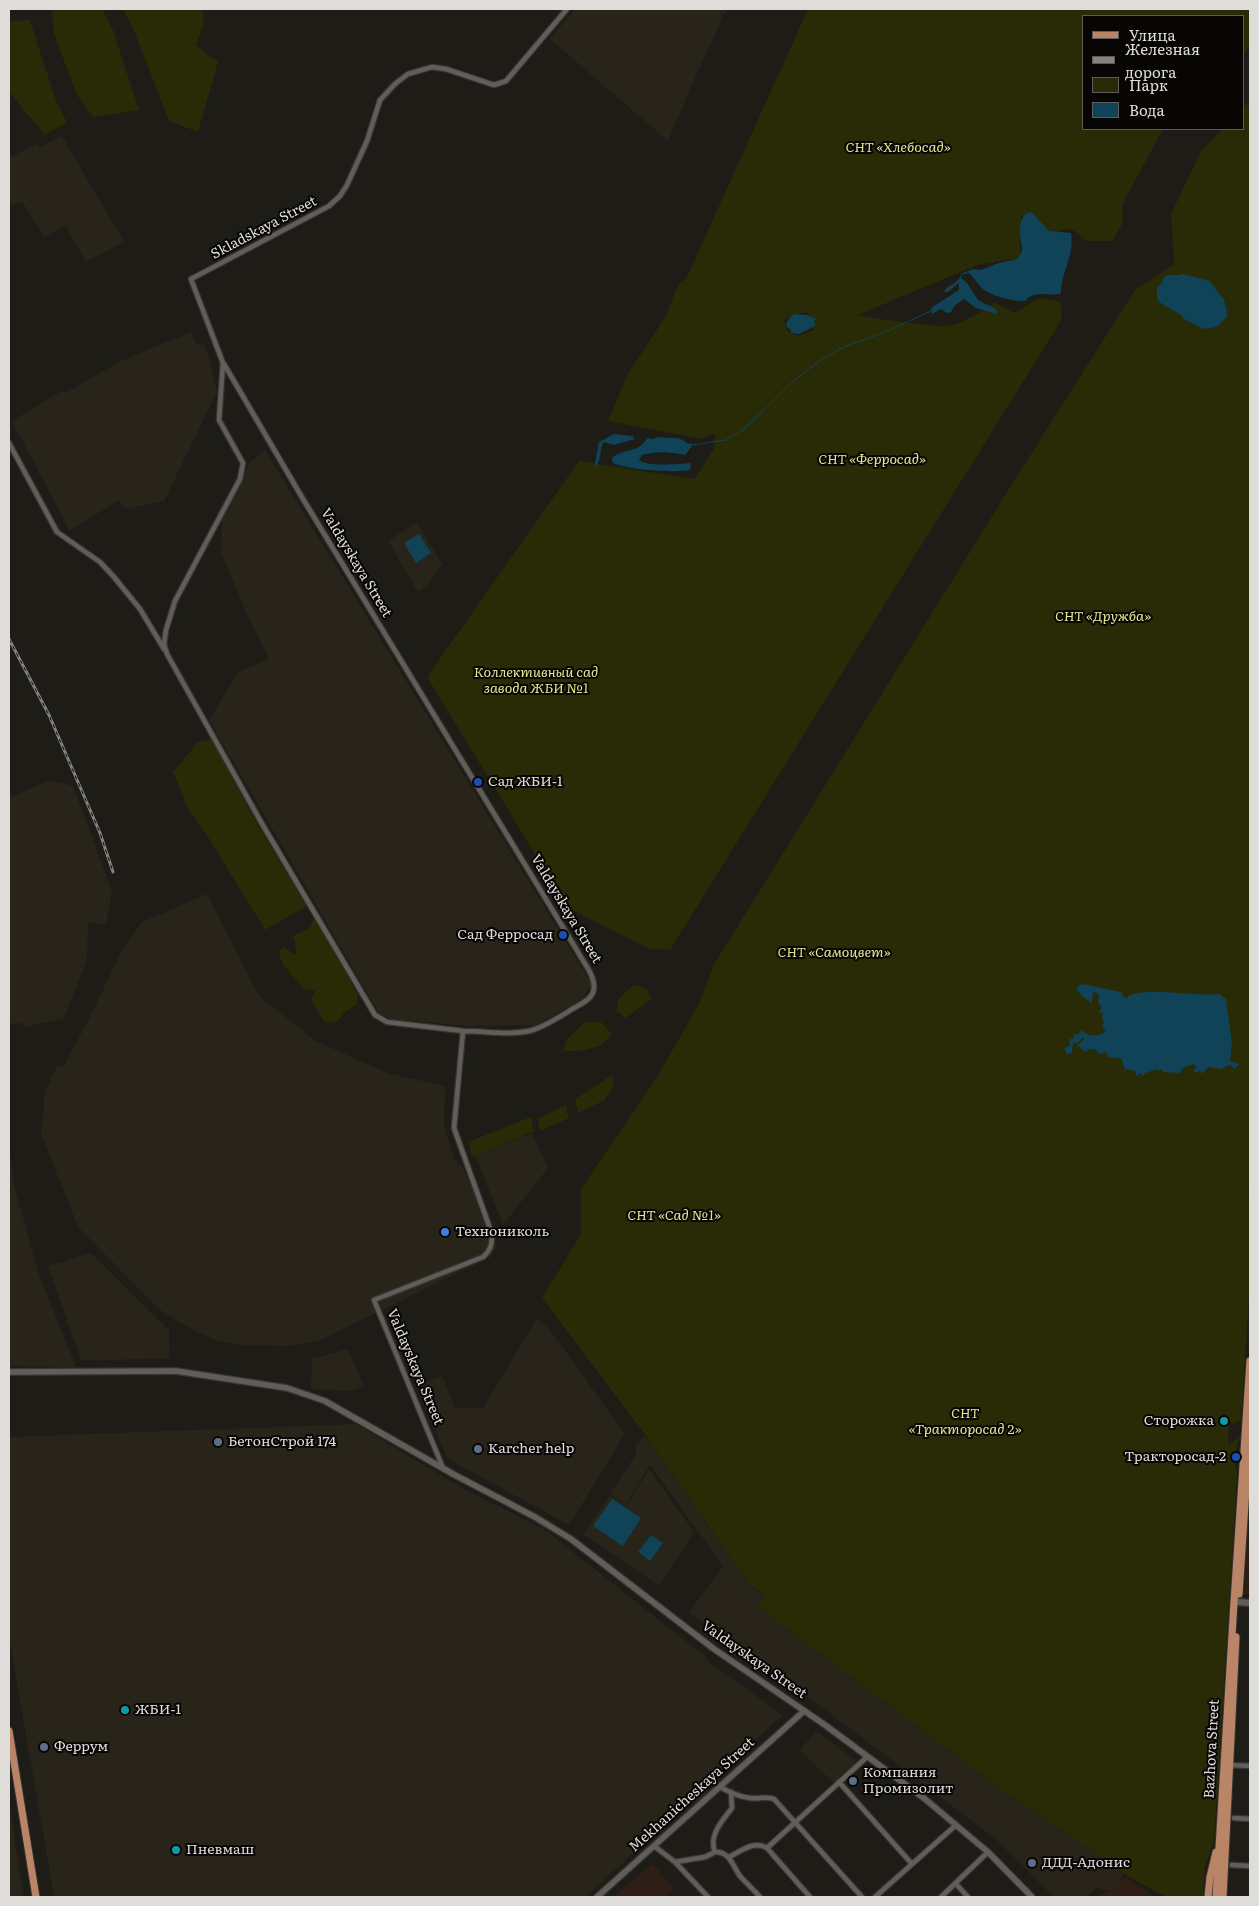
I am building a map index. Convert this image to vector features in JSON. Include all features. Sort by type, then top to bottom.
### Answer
[{"type":"main road","points":[[1236,1602],[1250,1361]]},
{"type":"main road","points":[[1236,1602],[1250,1430]]},
{"type":"main road","points":[[1236,1602],[1250,1603]]},
{"type":"main road","name":"Bazhova Street","points":[[1223,1897],[1236,1602]]},
{"type":"main road","name":"Bazhova Street","points":[[1216,1897],[1236,1602]]},
{"type":"main road","points":[[9,1730],[36,1897]]},
{"type":"main road","points":[[1208,1897],[1210,1877],[1220,1834]]},
{"type":"street","name":"Skladskaya Street","points":[[167,654],[164,644],[166,630],[175,601],[240,479],[242,463],[219,420],[223,363],[190,279],[329,206],[340,196],[347,185],[366,140],[380,100],[395,84],[408,74],[432,67],[446,69],[494,85],[506,81],[567,9]]},
{"type":"street","name":"Valdayskaya Street","points":[[223,363],[592,977],[594,986],[593,993],[589,998],[549,1023],[524,1032],[463,1031],[454,1128],[492,1234],[492,1243],[489,1252],[483,1257],[374,1300],[443,1469]]},
{"type":"street","points":[[9,443],[57,532],[100,562],[140,609],[261,822],[375,1016],[387,1022],[463,1031]]},
{"type":"street","name":"Valdayskaya Street","points":[[9,1372],[176,1371],[287,1388],[325,1401],[443,1469],[535,1517],[571,1540],[714,1649],[804,1711],[925,1799],[988,1852],[1032,1897]]},
{"type":"street","name":"Mekhanicheskaya Street","points":[[597,1897],[804,1711]]},
{"type":"street","points":[[767,1848],[868,1757]]},
{"type":"street","points":[[1230,1765],[1250,1766]]},
{"type":"street","points":[[839,1782],[912,1864]]},
{"type":"street","points":[[720,1787],[751,1798],[768,1797],[774,1799],[862,1897]]},
{"type":"street","points":[[715,1852],[714,1836],[717,1828],[732,1808],[731,1792]]},
{"type":"street","points":[[1234,1818],[1250,1820]]},
{"type":"street","points":[[875,1897],[956,1825]]},
{"type":"street","points":[[729,1858],[761,1844],[767,1848],[810,1897]]},
{"type":"street","points":[[654,1846],[675,1862],[708,1897]]},
{"type":"street","points":[[675,1862],[721,1852],[729,1858],[739,1875],[760,1897]]},
{"type":"street","points":[[941,1897],[988,1852]]},
{"type":"street","points":[[1232,1865],[1250,1866]]},
{"type":"street","points":[[956,1884],[968,1897]]},
{"type":"shaded area","points":[[575,9],[726,9],[727,14],[721,14],[722,19],[668,141],[550,39]]},
{"type":"shaded area","points":[[62,136],[124,242],[86,262],[65,225],[44,237],[23,203],[12,204],[9,201],[9,158],[38,143],[40,147]]},
{"type":"shaded area","points":[[191,332],[197,345],[204,344],[217,392],[164,501],[125,509],[119,500],[70,531],[12,421],[63,390],[65,393],[121,361]]},
{"type":"shaded area","points":[[265,450],[591,983],[583,999],[536,1025],[468,1026],[390,1019],[379,1013],[209,720],[237,673],[269,659],[221,553],[222,515],[250,462]]},
{"type":"shaded area","points":[[417,522],[442,564],[428,585],[418,592],[388,541]]},
{"type":"shaded area","points":[[50,780],[73,786],[112,891],[106,925],[88,923],[87,960],[63,1019],[25,1027],[21,1023],[9,1024],[9,798]]},
{"type":"shaded area","points":[[207,894],[259,996],[316,1041],[387,1073],[445,1086],[444,1124],[454,1159],[463,1168],[497,1247],[490,1257],[321,1340],[289,1346],[240,1345],[215,1340],[189,1328],[160,1310],[78,1227],[41,1134],[45,1092],[57,1066],[63,1067],[89,1019],[121,952],[142,922]]},
{"type":"shaded area","points":[[532,1133],[548,1168],[503,1225],[475,1155]]},
{"type":"shaded area","points":[[9,1147],[14,1185],[39,1275],[76,1367],[9,1366]]},
{"type":"shaded area","points":[[91,1253],[169,1330],[170,1359],[81,1360],[48,1266]]},
{"type":"shaded area","points":[[537,1318],[548,1327],[625,1434],[569,1525],[448,1459],[416,1385],[442,1376],[455,1408],[483,1408]]},
{"type":"shaded area","points":[[348,1349],[364,1386],[352,1391],[311,1389],[312,1359]]},
{"type":"shaded area","points":[[356,1424],[455,1484],[549,1532],[706,1657],[705,1659],[783,1715],[709,1782],[708,1792],[697,1802],[686,1804],[586,1897],[54,1897],[9,1636],[9,1437]]},
{"type":"shaded area","points":[[645,1435],[747,1582],[765,1596],[757,1606],[1027,1809],[1029,1807],[1124,1873],[1115,1891],[1096,1888],[1086,1897],[1054,1897],[997,1840],[728,1636],[722,1637],[689,1612],[723,1566],[650,1465],[626,1504],[610,1494],[636,1454],[636,1444]]},
{"type":"shaded area","points":[[649,1469],[694,1532],[659,1586],[583,1534],[610,1496],[627,1505]]},
{"type":"shaded area","points":[[1247,1543],[1250,1543],[1250,1594],[1244,1594]]},
{"type":"shaded area","points":[[816,1731],[858,1762],[835,1784],[800,1750]]},
{"type":"shaded area","points":[[9,1800],[17,1855],[24,1897],[9,1897]]},
{"type":"shaded area","points":[[653,1863],[674,1889],[665,1897],[614,1896]]},
{"type":"shaded area","points":[[1125,1877],[1155,1897],[1099,1897]]},
{"type":"green space","points":[[52,9],[102,9],[113,30],[139,110],[93,117],[77,95],[54,34]]},
{"type":"green space","points":[[123,9],[202,9],[204,24],[196,45],[218,62],[198,132],[169,121],[133,28]]},
{"type":"green space","points":[[808,9],[1250,9],[1250,45],[1244,54],[1244,15],[1082,15],[1082,130],[1162,130],[1122,205],[1123,223],[1112,241],[1086,241],[1074,231],[1067,229],[1053,235],[1029,212],[1021,217],[1020,258],[977,265],[858,315],[902,322],[947,326],[966,320],[995,302],[1014,313],[1039,298],[1061,302],[1062,319],[670,950],[650,949],[568,908],[427,677],[579,461],[694,479],[714,449],[715,433],[702,439],[608,421],[627,375],[666,316],[678,285],[687,277]],"holes":[[[807,313],[814,320],[813,330],[798,336],[787,331],[784,320],[793,314]]]},
{"type":"green space","points":[[30,20],[56,101],[67,122],[45,135],[9,92],[9,22]]},
{"type":"green space","points":[[1250,100],[1250,1180],[1247,1201],[1250,1186],[1250,1284],[1241,1419],[1234,1424],[1229,1422],[1228,1445],[1240,1436],[1234,1457],[1237,1475],[1214,1843],[1205,1866],[1203,1897],[1166,1897],[1126,1875],[1029,1807],[1027,1809],[757,1606],[765,1595],[748,1583],[646,1436],[542,1298],[581,1234],[581,1189],[657,1077],[699,1004],[713,966],[1012,484],[1135,290],[1174,264],[1171,214],[1201,151],[1221,130],[1244,130],[1244,107]]},
{"type":"green space","points":[[212,740],[257,824],[307,906],[265,930],[208,837],[188,809],[173,772],[198,742]]},
{"type":"green space","points":[[316,918],[358,995],[357,1004],[344,1013],[338,1021],[325,1023],[311,1000],[315,991],[304,989],[283,965],[279,953],[283,947],[296,955],[293,936],[310,928],[312,921]]},
{"type":"green space","points":[[634,985],[646,988],[652,999],[626,1018],[616,1011],[619,998]]},
{"type":"green space","points":[[585,1022],[601,1022],[612,1034],[600,1046],[580,1051],[563,1051],[567,1039]]},
{"type":"green space","points":[[612,1075],[614,1084],[605,1100],[578,1113],[575,1099]]},
{"type":"green space","points":[[566,1105],[569,1118],[540,1131],[537,1119]]},
{"type":"green space","points":[[531,1117],[534,1131],[472,1157],[468,1142]]},
{"type":"water","points":[[1031,212],[1049,231],[1071,233],[1071,250],[1060,294],[1037,294],[1025,301],[1010,300],[984,290],[969,273],[961,275],[961,278],[967,283],[978,300],[996,309],[997,314],[976,308],[964,299],[954,306],[951,312],[946,313],[941,309],[932,314],[931,308],[959,290],[959,283],[948,292],[944,292],[960,278],[961,274],[973,269],[981,270],[1017,259],[1022,248],[1021,222],[1026,214]]},
{"type":"water","points":[[1183,274],[1210,281],[1224,300],[1227,316],[1216,327],[1204,329],[1185,320],[1181,315],[1159,302],[1157,287],[1161,284],[1164,277]]},
{"type":"water","points":[[794,314],[807,315],[816,319],[814,321],[815,326],[799,334],[791,333],[791,329],[787,328],[786,324]]},
{"type":"water","points":[[614,434],[632,436],[635,439],[614,445],[604,442],[601,447],[599,461],[594,469],[599,442]]},
{"type":"water","points":[[657,437],[678,438],[688,444],[691,443],[692,446],[685,455],[654,453],[642,455],[639,460],[649,464],[690,463],[690,470],[651,470],[613,463],[612,458],[616,455],[635,449],[644,443],[647,438],[653,439]]},
{"type":"water","points":[[419,534],[431,553],[416,563],[404,543]]},
{"type":"water","points":[[1082,984],[1121,992],[1123,997],[1128,998],[1129,995],[1152,992],[1219,994],[1226,999],[1232,1043],[1230,1061],[1239,1064],[1235,1069],[1230,1065],[1220,1069],[1208,1067],[1202,1074],[1200,1071],[1195,1073],[1193,1071],[1197,1067],[1193,1064],[1183,1068],[1180,1073],[1163,1072],[1162,1068],[1160,1071],[1158,1069],[1145,1073],[1142,1077],[1142,1073],[1136,1076],[1135,1071],[1125,1069],[1121,1058],[1109,1058],[1106,1052],[1099,1054],[1095,1049],[1088,1049],[1087,1052],[1081,1049],[1078,1045],[1084,1039],[1083,1037],[1077,1044],[1073,1043],[1072,1053],[1066,1054],[1066,1050],[1062,1049],[1069,1046],[1070,1039],[1074,1038],[1073,1035],[1079,1034],[1081,1030],[1087,1034],[1094,1035],[1106,1031],[1102,1026],[1104,1022],[1102,1020],[1103,1014],[1098,1011],[1101,1010],[1101,1006],[1098,1003],[1099,994],[1093,992],[1092,1003],[1077,990],[1076,988]]},
{"type":"water","points":[[612,1499],[641,1518],[623,1546],[593,1526]]},
{"type":"water","points":[[651,1535],[663,1543],[650,1561],[638,1552]]},
{"type":"waterway","points":[[692,445],[726,440],[743,430],[791,383],[822,359],[846,346],[883,333],[931,311]]},
{"type":"railway","points":[[9,639],[49,715],[100,833],[113,872]]},
{"type":"place","name":"Сад ЖБИ-1","points":[[478,782]]},
{"type":"place","name":"Сад Ферросад","points":[[563,935]]},
{"type":"place","name":"Технониколь","points":[[445,1232]]},
{"type":"place","name":"Сторожка","points":[[1224,1421]]},
{"type":"place","name":"БетонСтрой 174","points":[[218,1442]]},
{"type":"place","name":"Karcher help","points":[[478,1449]]},
{"type":"place","name":"Тракторосад-2","points":[[1236,1457]]},
{"type":"place","name":"ЖБИ-1","points":[[125,1710]]},
{"type":"place","name":"Феррум","points":[[44,1747]]},
{"type":"place","name":"Компания Промизолит","points":[[853,1781]]},
{"type":"place","name":"Пневмаш","points":[[176,1850]]},
{"type":"place","name":"ДДД-Адонис","points":[[1032,1863]]},
{"type":"park label","name":"СНТ «Хлебосад»","points":[[898,148]]},
{"type":"park label","name":"СНТ «Ферросад»","points":[[872,460]]},
{"type":"park label","name":"СНТ «Дружба»","points":[[1103,617]]},
{"type":"park label","name":"Коллективный сад завода ЖБИ №1","points":[[536,682]]},
{"type":"park label","name":"СНТ «Самоцвет»","points":[[834,953]]},
{"type":"park label","name":"СНТ «Сад №1»","points":[[674,1216]]},
{"type":"park label","name":"СНТ «Тракторосад 2»","points":[[965,1422]]}]
